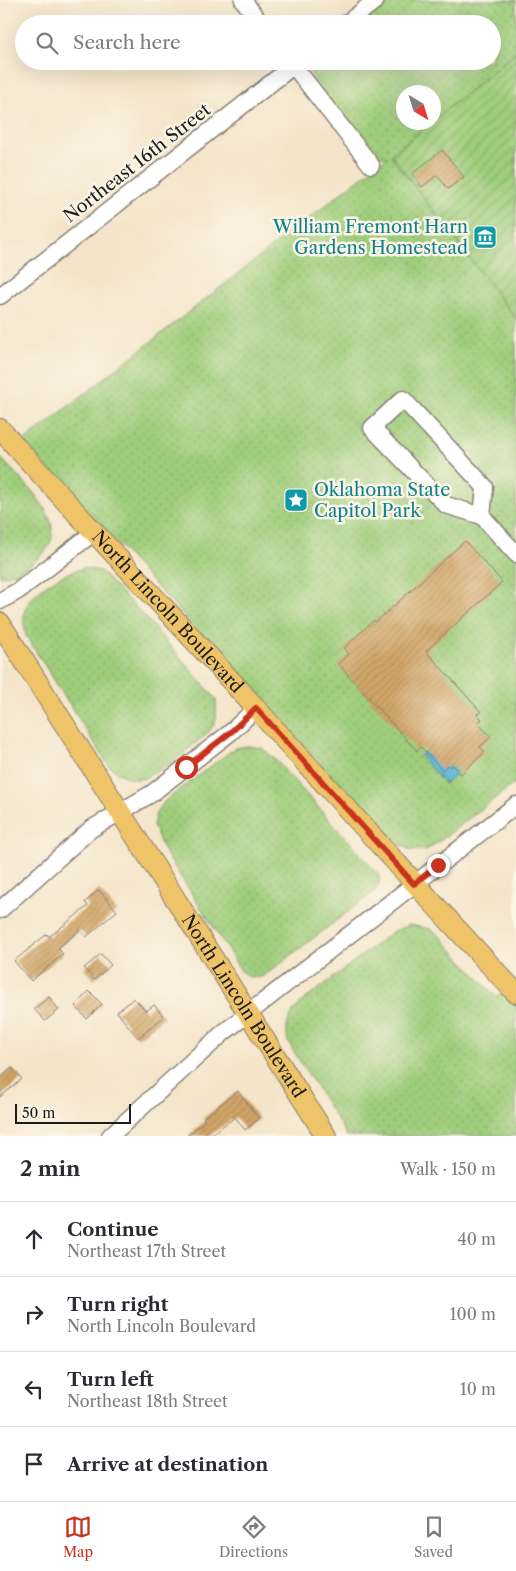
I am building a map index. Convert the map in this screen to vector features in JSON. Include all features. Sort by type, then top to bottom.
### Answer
[{"type":"main road","name":"North Lincoln Boulevard","points":[[0,429],[93,533],[256,708],[414,884],[516,993]]},
{"type":"main road","name":"North Lincoln Boulevard","points":[[0,623],[326,1136]]},
{"type":"street","points":[[243,0],[254,15]]},
{"type":"street","points":[[357,15],[376,0]]},
{"type":"street","name":"Northeast 16th Street","points":[[0,296],[285,70]]},
{"type":"street","points":[[299,70],[371,165]]},
{"type":"street","points":[[482,516],[485,487],[403,399],[372,428],[446,505],[482,516],[516,554]]},
{"type":"street","points":[[0,601],[18,591],[93,533]]},
{"type":"street","points":[[0,910],[91,829],[151,794],[231,732],[256,708]]},
{"type":"street","points":[[110,1136],[185,1066],[248,1014],[516,805]]},
{"type":"green space","name":"Oklahoma State Capitol Park","points":[[388,0],[516,0],[516,52],[501,64],[501,15],[369,15]]},
{"type":"green space","name":"William Fremont Harn Gardens Homestead","points":[[516,52],[516,319],[391,155],[421,130],[441,130],[441,114],[494,70],[501,70],[501,64]]},
{"type":"green space","name":"Oklahoma State Capitol Park","points":[[309,70],[494,70],[441,114],[441,85],[396,85],[396,130],[421,130],[391,155],[516,319],[516,782],[426,850],[410,850],[390,839],[23,442],[387,157],[374,155],[314,80]]},
{"type":"green space","points":[[0,457],[33,492],[43,506],[50,520],[52,533],[48,546],[37,559],[20,570],[0,576]]},
{"type":"green space","points":[[84,568],[100,571],[145,617],[216,699],[216,719],[209,731],[157,772],[140,779],[127,777],[109,766],[26,636],[24,612],[32,598],[52,581]]},
{"type":"green space","points":[[248,746],[262,748],[272,756],[379,875],[379,884],[375,891],[264,976],[255,978],[242,972],[163,849],[153,825],[156,813],[165,801],[235,748]]},
{"type":"green space","points":[[409,925],[431,929],[438,934],[496,997],[516,982],[516,1136],[347,1136],[288,1042],[287,1030],[289,1019],[303,1001],[392,932]]},
{"type":"water","points":[[426,751],[448,763],[457,773],[445,784],[420,756]]},
{"type":"building","points":[[442,150],[464,177],[448,189],[437,175],[422,187],[412,174]]},
{"type":"building","points":[[465,541],[502,582],[426,651],[481,712],[477,714],[482,719],[478,723],[491,737],[480,747],[485,752],[461,774],[453,765],[451,767],[448,765],[442,770],[421,747],[417,751],[338,664],[349,654],[344,648],[374,620],[376,622]]},
{"type":"building","points":[[99,890],[117,911],[86,937],[80,930],[58,948],[63,954],[31,981],[14,961],[47,934],[49,937],[88,906],[85,902]]},
{"type":"building","points":[[101,954],[111,965],[94,980],[84,968]]},
{"type":"building","points":[[89,991],[102,1004],[87,1019],[75,1006]]},
{"type":"building","points":[[49,997],[59,1010],[45,1021],[34,1009]]},
{"type":"building","points":[[134,998],[146,1011],[154,1005],[164,1017],[138,1038],[117,1012]]},
{"type":"building","points":[[12,1068],[22,1079],[0,1097],[0,1078]]},
{"type":"building","points":[[238,1091],[259,1119],[245,1130],[235,1117],[209,1136],[187,1136],[205,1121],[203,1118]]},
{"type":"place","name":"William Fremont Harn Gardens Homestead","points":[[485,237]]},
{"type":"place","name":"Oklahoma State Capitol Park","points":[[296,500]]},
{"type":"route","points":[[186,767],[231,732],[256,708],[414,884],[438,865]]}]
